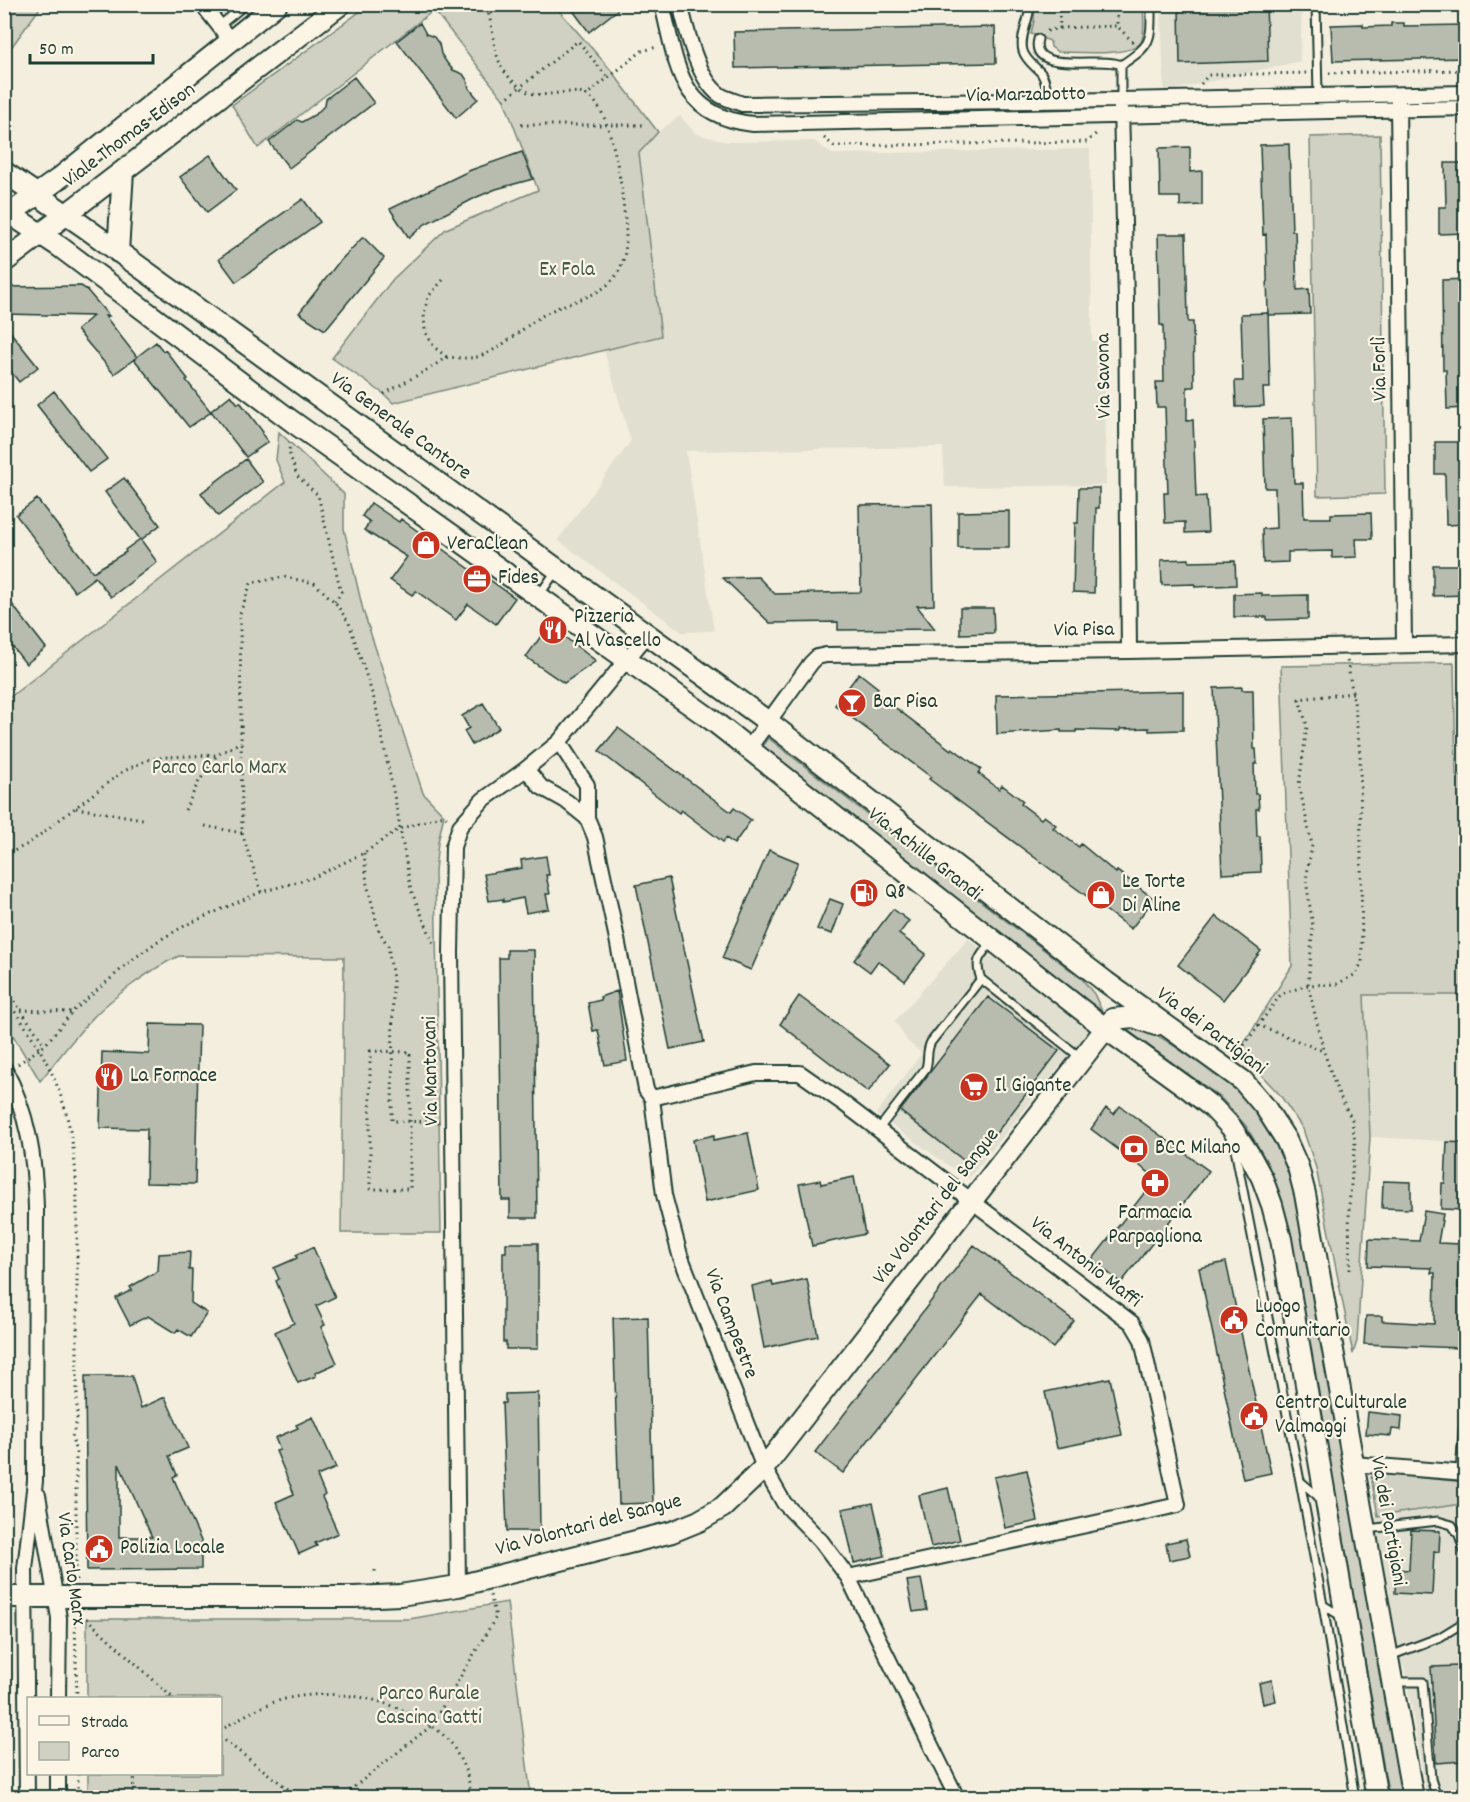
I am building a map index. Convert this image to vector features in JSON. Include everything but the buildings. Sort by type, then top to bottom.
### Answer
[{"type":"street","points":[[202,4],[224,33]]},
{"type":"street","name":"Viale Thomas Edison","points":[[6,214],[37,194],[224,33],[277,4]]},
{"type":"street","name":"Viale Thomas Edison","points":[[4,262],[341,4]]},
{"type":"street","name":"Via Marzabotto","points":[[662,4],[683,84],[704,108],[736,122],[753,124],[1466,108]]},
{"type":"street","name":"Via Marzabotto","points":[[681,4],[691,47],[706,78],[720,95],[742,104],[1466,93]]},
{"type":"street","name":"Via Forlì","points":[[1399,94],[1404,645]]},
{"type":"street","name":"Via Savona","points":[[1121,100],[1126,300],[1129,651]]},
{"type":"street","points":[[118,252],[123,171]]},
{"type":"street","name":"Via Generale Cantore","points":[[4,172],[768,721]]},
{"type":"street","points":[[6,214],[42,234],[293,422],[628,659]]},
{"type":"street","name":"Via Mantovani","points":[[458,1586],[451,952],[453,847],[460,826],[483,800],[526,769],[559,741],[647,635]]},
{"type":"street","name":"Via Pisa","points":[[749,748],[811,663],[817,657],[826,655],[1466,644]]},
{"type":"street","name":"Via Achille Grandi","points":[[628,659],[749,748],[994,940],[1110,1024]]},
{"type":"street","name":"Via Achille Grandi","points":[[768,721],[1106,982]]},
{"type":"street","name":"Via Campestre","points":[[559,741],[587,785],[587,818],[595,837],[646,1090],[652,1098],[664,1195],[680,1255],[764,1468],[784,1503],[821,1541],[848,1577],[957,1797]]},
{"type":"street","points":[[526,769],[541,787],[566,801],[587,818]]},
{"type":"street","points":[[1106,982],[1110,1024],[1213,1108],[1231,1127],[1262,1178],[1272,1205],[1281,1239],[1377,1797]]},
{"type":"street","name":"Via dei Partigiani","points":[[1106,982],[1242,1081],[1265,1107],[1286,1140],[1298,1167],[1305,1194],[1413,1797]]},
{"type":"street","points":[[1110,1024],[1134,1017],[1171,1030]]},
{"type":"street","name":"Via Volontari del Sangue","points":[[4,1597],[400,1595],[487,1579],[672,1532],[699,1521],[723,1507],[764,1468],[1110,1024]]},
{"type":"street","name":"Via Carlo Marx","points":[[5,1070],[27,1125],[35,1173],[35,1481],[25,1569],[27,1797]]},
{"type":"street","name":"Via Antonio Maffi","points":[[652,1098],[756,1073],[800,1073],[1132,1323],[1142,1340],[1178,1505],[848,1577]]},
{"type":"street","points":[[1353,1464],[1463,1472]]},
{"type":"street","name":"Via Carlo Marx","points":[[35,1481],[59,1618],[58,1697]]},
{"type":"street","points":[[58,1775],[58,1797]]},
{"type":"lane","points":[[224,33],[246,4]]},
{"type":"lane","points":[[1030,4],[1023,50],[1030,63],[1042,74],[1048,100]]},
{"type":"lane","points":[[1121,65],[1142,51],[1151,38],[1151,4]]},
{"type":"lane","points":[[1316,4],[1318,95]]},
{"type":"lane","points":[[1038,39],[1037,49],[1040,54],[1052,61],[1106,61],[1121,65]]},
{"type":"lane","points":[[1121,65],[1121,100]]},
{"type":"lane","points":[[538,596],[557,570]]},
{"type":"lane","points":[[994,940],[979,958],[976,967],[981,979],[1082,1058]]},
{"type":"lane","points":[[878,1130],[926,1068],[927,1049],[931,1042],[981,979]]},
{"type":"lane","points":[[1231,1127],[1323,1605],[1355,1797]]},
{"type":"lane","points":[[1463,1472],[1466,1394]]},
{"type":"lane","points":[[1300,1481],[1325,1501]]},
{"type":"lane","points":[[1364,1529],[1438,1521],[1452,1525],[1459,1535],[1466,1556]]},
{"type":"lane","points":[[1323,1605],[1345,1618]]},
{"type":"lane","points":[[1388,1657],[1440,1637],[1466,1621]]},
{"type":"lane","points":[[1466,1663],[1466,1672]]},
{"type":"lane","points":[[1392,1682],[1423,1682],[1431,1779],[1437,1797]]},
{"type":"path","points":[[384,394],[448,358],[464,359],[481,356],[495,349],[548,312],[590,296],[603,288],[615,277],[622,263],[626,225],[622,186],[607,125],[598,105],[585,96],[561,91],[532,94],[508,77],[500,64],[485,4]]},
{"type":"path","points":[[1059,4],[1060,28],[1117,26]]},
{"type":"path","points":[[1117,4],[1117,26],[1142,51]]},
{"type":"path","points":[[504,100],[578,41],[607,77]]},
{"type":"path","points":[[585,96],[642,51],[660,47]]},
{"type":"path","points":[[1331,73],[1466,70]]},
{"type":"path","points":[[521,125],[645,125]]},
{"type":"path","points":[[443,280],[428,297],[424,314],[425,331],[434,347],[448,358]]},
{"type":"path","points":[[293,422],[289,452],[297,476],[318,495],[341,592],[335,602]]},
{"type":"path","points":[[261,892],[242,833],[240,613],[251,584],[284,577],[314,584],[335,602],[349,623],[375,702],[411,890],[438,952],[451,952]]},
{"type":"path","points":[[1226,1069],[1281,994],[1308,985],[1337,984],[1356,974],[1362,962],[1360,754],[1345,646]]},
{"type":"path","points":[[1350,1270],[1349,1206],[1355,1142],[1352,1120],[1337,1090],[1324,1052],[1308,985],[1313,927],[1306,880],[1312,845],[1299,785],[1307,726],[1299,699],[1353,693]]},
{"type":"path","points":[[4,856],[28,844],[122,772],[147,760],[217,755],[241,742]]},
{"type":"path","points":[[185,810],[198,783],[217,755]]},
{"type":"path","points":[[76,808],[143,819]]},
{"type":"path","points":[[5,1070],[45,1045],[72,1012],[132,960],[188,924],[261,892],[312,878],[364,853],[399,829],[444,815],[460,826]]},
{"type":"path","points":[[205,826],[242,833]]},
{"type":"path","points":[[364,853],[367,884],[379,931],[388,946],[393,979],[392,1121],[454,1122]]},
{"type":"path","points":[[4,986],[45,1045]]},
{"type":"path","points":[[4,997],[40,1048],[66,1114],[76,1164],[77,1420],[72,1437],[76,1453],[76,1579]]},
{"type":"path","points":[[21,1010],[72,1012]]},
{"type":"path","points":[[1258,1025],[1324,1052]]},
{"type":"path","points":[[370,1051],[410,1052],[410,1122],[410,1189],[370,1189],[370,1051]]},
{"type":"path","points":[[375,1570],[375,1576]]},
{"type":"path","points":[[340,1797],[431,1726],[496,1617],[487,1579]]},
{"type":"path","points":[[87,1619],[172,1697]]},
{"type":"path","points":[[76,1625],[78,1697]]},
{"type":"path","points":[[222,1730],[242,1716],[292,1697],[318,1694],[347,1695],[379,1700],[405,1710],[451,1742],[471,1788],[470,1797]]},
{"type":"path","points":[[222,1738],[300,1797]]},
{"type":"path","points":[[78,1775],[78,1797]]},
{"type":"path","points":[[132,1797],[135,1775]]},
{"type":"shaded area","points":[[1161,5],[1302,5],[1300,61],[1164,92]]},
{"type":"shaded area","points":[[680,116],[696,134],[727,142],[814,141],[832,154],[1090,149],[1092,341],[1105,341],[1106,485],[945,487],[943,447],[686,451],[714,631],[682,632],[558,540],[631,441],[604,350],[661,336],[639,153],[658,132]]},
{"type":"shaded area","points":[[968,939],[1081,1018],[1088,1032],[968,1179],[876,1114],[922,1053],[908,1042],[895,1021]]},
{"type":"shaded area","points":[[1364,995],[1465,995],[1465,1142],[1370,1137]]},
{"type":"shaded area","points":[[1465,1483],[1465,1797],[1427,1797],[1404,1666],[1395,1667],[1367,1518],[1462,1504]]},
{"type":"green space","points":[[4,5],[42,5],[5,56]]},
{"type":"green space","name":"Ex Fola","points":[[369,5],[554,5],[609,68],[658,132],[639,153],[661,336],[393,403],[384,394],[332,358],[393,279],[446,229],[538,190],[504,100],[434,10],[258,148],[232,105]]},
{"type":"green space","points":[[1035,5],[1143,5],[1143,38],[1136,47],[1116,52],[1058,52],[1051,47],[1050,41],[1031,34]]},
{"type":"green space","points":[[1380,135],[1385,494],[1317,496],[1310,137]]},
{"type":"green space","name":"Parco Carlo Marx","points":[[279,432],[344,494],[344,529],[363,610],[423,793],[444,815],[435,871],[441,1233],[341,1233],[344,957],[179,956],[143,977],[106,1005],[40,1081],[5,1022],[5,701],[285,482],[276,460]]},
{"type":"green space","points":[[1454,663],[1456,776],[1466,776],[1465,995],[1364,995],[1370,1137],[1357,1341],[1353,1354],[1316,1168],[1303,1129],[1280,1095],[1239,1051],[1292,966],[1281,666]]},
{"type":"green space","points":[[768,738],[1082,979],[1094,994],[1104,1015],[761,748]]},
{"type":"green space","points":[[1123,1027],[1142,1030],[1166,1040],[1223,1079],[1245,1098],[1271,1135],[1295,1191],[1402,1797],[1389,1797],[1287,1220],[1279,1192],[1266,1160],[1246,1126],[1220,1097]]},
{"type":"green space","points":[[1377,1473],[1465,1482],[1462,1504],[1378,1516],[1371,1477]]},
{"type":"green space","name":"Parco Rurale Cascina Gatti","points":[[507,1602],[531,1797],[88,1797],[88,1775],[222,1775],[222,1697],[87,1697],[87,1619],[409,1619]]},
{"type":"place","name":"VeraClean","points":[[426,545]]},
{"type":"place","name":"Fides","points":[[477,579]]},
{"type":"place","name":"Pizzeria Al Vascello","points":[[553,630]]},
{"type":"place","name":"Bar Pisa","points":[[852,703]]},
{"type":"place","name":"Q8","points":[[864,893]]},
{"type":"place","name":"Le Torte Di Aline","points":[[1101,895]]},
{"type":"place","name":"La Fornace","points":[[109,1077]]},
{"type":"place","name":"Il Gigante","points":[[974,1087]]},
{"type":"place","name":"BCC Milano","points":[[1134,1149]]},
{"type":"place","name":"Farmacia Parpagliona","points":[[1155,1183]]},
{"type":"place","name":"Luogo Comunitario","points":[[1234,1320]]},
{"type":"place","name":"Centro Culturale Valmaggi","points":[[1254,1416]]},
{"type":"place","name":"Polizia Locale","points":[[99,1549]]}]
